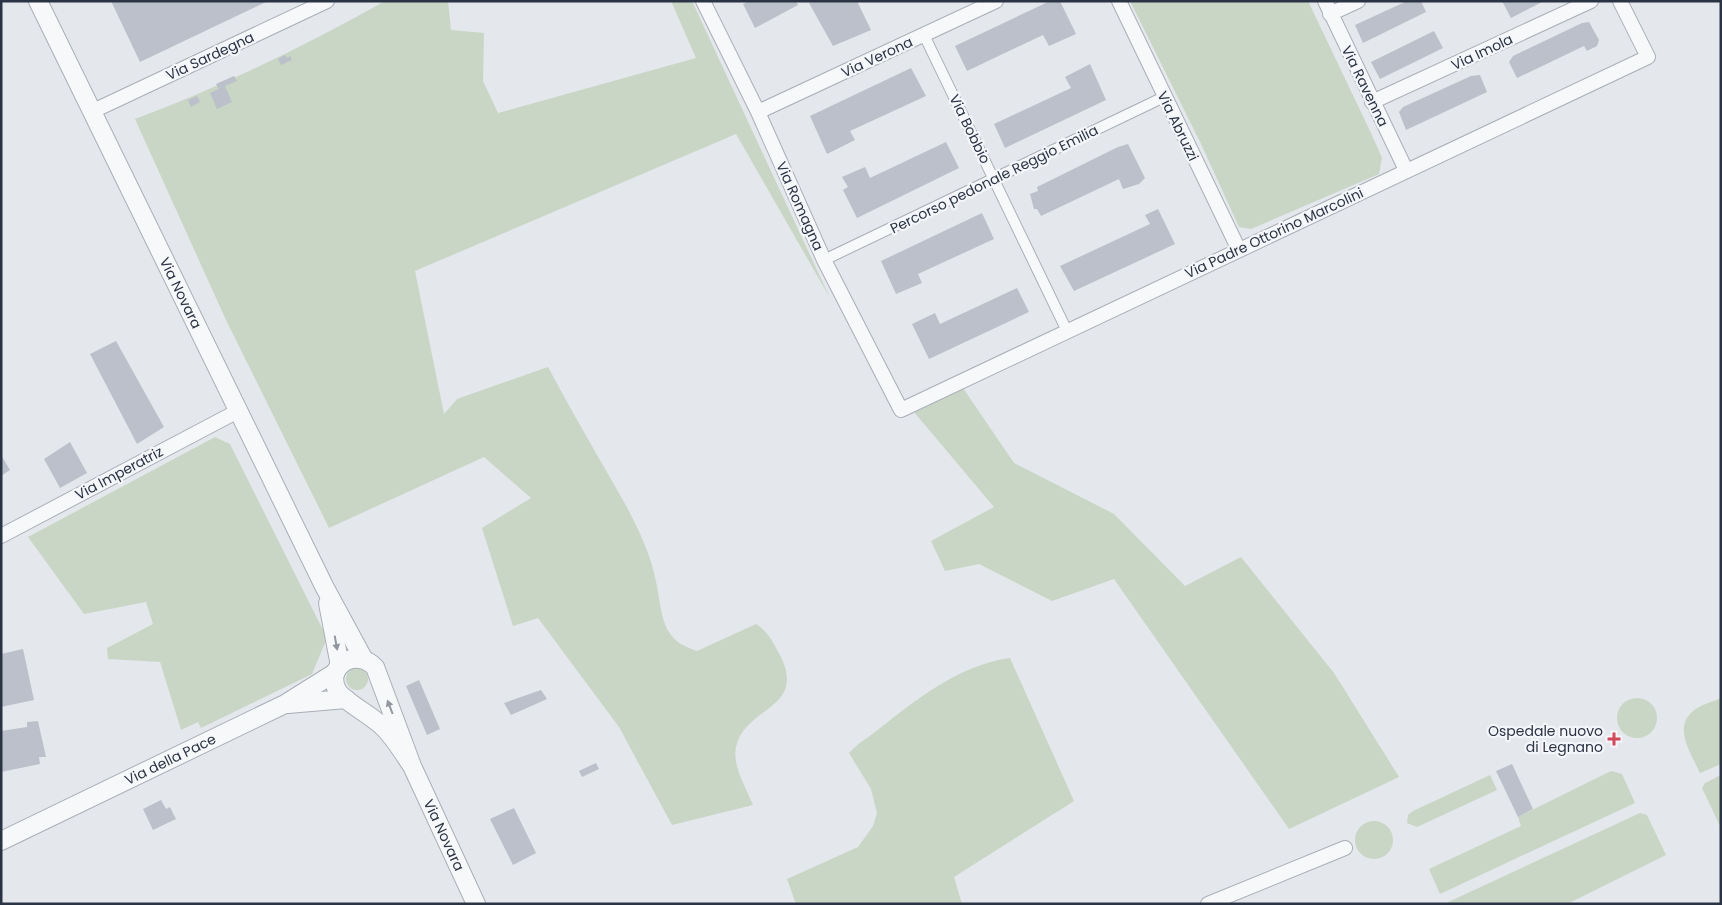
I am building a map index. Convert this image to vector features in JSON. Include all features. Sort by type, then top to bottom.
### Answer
[{"type":"street","name":"Via Novara","points":[[38,1],[324,586],[363,658],[375,667],[412,766],[476,904]]},
{"type":"street","name":"Via Sardegna","points":[[93,111],[327,1]]},
{"type":"street","name":"Via Romagna","points":[[703,1],[758,112],[824,260],[901,410]]},
{"type":"street","name":"Via Verona","points":[[758,112],[996,1]]},
{"type":"street","name":"Via Abruzzi","points":[[1119,1],[1239,250]]},
{"type":"street","points":[[1328,7],[1358,1]]},
{"type":"street","name":"Via Imola","points":[[1372,102],[1591,1]]},
{"type":"street","name":"Via Padre Ottorino Marcolini","points":[[901,410],[1648,57],[1620,1]]},
{"type":"street","name":"Via Ravenna","points":[[1328,7],[1406,170]]},
{"type":"street","name":"Via Bobbio","points":[[924,35],[1067,331]]},
{"type":"street","name":"Percorso pedonale Reggio Emilia","points":[[824,260],[1164,97]]},
{"type":"street","name":"Via Imperatriz","points":[[1,536],[238,410]]},
{"type":"street","name":"Via Novara","points":[[324,586],[338,669],[336,687],[349,700],[383,726],[412,766]]},
{"type":"street","points":[[338,669],[350,659],[363,658]]},
{"type":"street","name":"Via della Pace","points":[[1,841],[285,704],[338,669]]},
{"type":"street","points":[[285,704],[349,700],[360,702],[374,695],[379,681]]},
{"type":"street","points":[[1208,904],[1344,848]]},
{"type":"green space","points":[[385,1],[448,1],[451,30],[484,33],[483,81],[498,113],[696,58],[671,1],[692,1],[830,298],[736,134],[415,271],[444,414],[457,399],[548,367],[637,527],[655,575],[664,622],[672,636],[686,647],[697,651],[756,624],[771,639],[781,657],[787,674],[786,688],[780,698],[750,723],[742,734],[735,754],[743,784],[753,805],[672,825],[619,727],[538,618],[513,626],[482,528],[531,498],[484,457],[329,528],[226,320],[135,119],[262,65]]},
{"type":"green space","points":[[1130,1],[1308,1],[1382,158],[1379,174],[1251,229],[1239,227],[1202,146]]},
{"type":"green space","points":[[963,388],[1014,463],[1114,514],[1185,586],[1241,557],[1334,673],[1399,777],[1289,829],[1114,579],[1052,601],[979,564],[945,571],[931,541],[994,507],[914,412]]},
{"type":"green space","points":[[215,437],[230,444],[327,638],[312,674],[201,728],[198,722],[181,730],[160,662],[108,659],[107,648],[153,624],[146,602],[84,614],[28,537]]},
{"type":"green space","points":[[1010,658],[1074,801],[954,877],[962,904],[796,904],[787,879],[858,847],[873,826],[877,813],[871,789],[849,753],[940,684],[974,668]]},
{"type":"green space","points":[[357,668],[365,671],[368,679],[365,687],[357,690],[349,687],[346,679],[349,671]]},
{"type":"green space","points":[[1637,698],[1651,704],[1657,718],[1651,732],[1637,738],[1623,732],[1617,718],[1623,704]]},
{"type":"green space","points":[[1721,698],[1721,764],[1700,773],[1686,742],[1684,726],[1692,712]]},
{"type":"green space","points":[[1611,771],[1622,774],[1635,803],[1440,894],[1429,869],[1521,826],[1518,817]]},
{"type":"green space","points":[[1490,775],[1497,790],[1417,827],[1407,823],[1408,815],[1413,811]]},
{"type":"green space","points":[[1721,775],[1721,828],[1702,788],[1705,783]]},
{"type":"green space","points":[[1640,813],[1647,815],[1666,855],[1567,904],[1444,904]]},
{"type":"green space","points":[[1374,821],[1387,827],[1393,840],[1387,853],[1374,859],[1361,853],[1355,840],[1361,827]]},
{"type":"building","points":[[111,1],[268,1],[140,62]]},
{"type":"building","points":[[749,1],[796,1],[798,5],[755,28],[743,4]]},
{"type":"building","points":[[813,1],[857,1],[871,30],[833,46],[809,3]]},
{"type":"building","points":[[1050,1],[1060,1],[1076,34],[1049,46],[1043,35],[967,71],[955,46]]},
{"type":"building","points":[[1407,1],[1421,1],[1426,12],[1363,43],[1355,25]]},
{"type":"building","points":[[1502,1],[1544,1],[1511,18]]},
{"type":"building","points":[[1589,22],[1599,40],[1597,46],[1587,51],[1584,46],[1517,78],[1509,62],[1513,56],[1582,23]]},
{"type":"building","points":[[1434,31],[1443,48],[1380,79],[1371,62]]},
{"type":"building","points":[[285,55],[287,58],[290,56],[292,60],[281,65],[278,59]]},
{"type":"building","points":[[1090,64],[1106,100],[1005,148],[994,124],[1071,88],[1065,77]]},
{"type":"building","points":[[911,68],[926,96],[850,131],[855,140],[827,154],[810,116]]},
{"type":"building","points":[[1480,75],[1487,92],[1406,130],[1399,112],[1403,107],[1471,76]]},
{"type":"building","points":[[234,76],[237,81],[225,86],[232,102],[217,109],[210,93],[219,89],[216,84]]},
{"type":"building","points":[[197,96],[200,102],[191,107],[188,100]]},
{"type":"building","points":[[946,142],[959,168],[857,218],[843,190],[848,187],[842,177],[865,167],[870,178]]},
{"type":"building","points":[[1128,144],[1145,178],[1139,184],[1123,189],[1119,179],[1041,216],[1037,209],[1034,209],[1030,194],[1038,191],[1037,187],[1118,147]]},
{"type":"building","points":[[1158,209],[1175,244],[1074,291],[1060,266],[1150,224],[1145,215]]},
{"type":"building","points":[[982,213],[994,239],[918,274],[922,283],[896,294],[881,261]]},
{"type":"building","points":[[1017,288],[1029,312],[929,359],[912,324],[935,313],[940,324]]},
{"type":"building","points":[[116,341],[164,427],[137,444],[90,354]]},
{"type":"building","points":[[70,442],[87,473],[60,488],[44,459]]},
{"type":"building","points":[[1,455],[10,470],[1,476]]},
{"type":"building","points":[[23,649],[34,700],[1,707],[1,654]]},
{"type":"building","points":[[419,680],[440,729],[427,735],[406,686]]},
{"type":"building","points":[[541,690],[547,699],[511,715],[504,703]]},
{"type":"building","points":[[38,721],[46,757],[39,757],[40,764],[1,772],[1,731],[27,727],[27,722]]},
{"type":"building","points":[[596,763],[599,769],[582,777],[579,771]]},
{"type":"building","points":[[1512,764],[1533,809],[1518,817],[1496,771]]},
{"type":"building","points":[[161,800],[166,809],[170,807],[176,819],[153,830],[143,809]]},
{"type":"building","points":[[514,808],[536,853],[513,865],[490,819]]},
{"type":"place","name":"Ospedale nuovo di Legnano","points":[[1614,739]]}]
